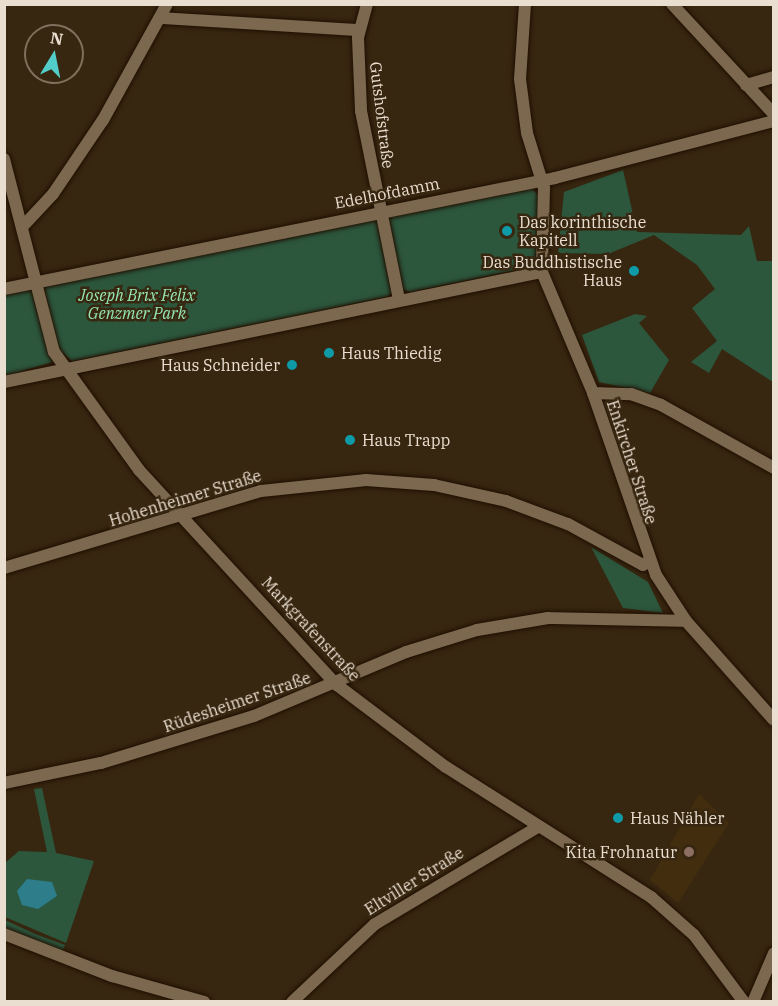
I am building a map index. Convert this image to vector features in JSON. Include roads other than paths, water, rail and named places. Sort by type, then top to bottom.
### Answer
[{"type":"street","points":[[25,224],[84,149],[167,4]]},
{"type":"street","name":"Gutshofstraße","points":[[366,4],[359,30],[361,111],[399,300]]},
{"type":"street","name":"Enkircher Straße","points":[[525,4],[519,54],[521,101],[542,180],[542,272],[593,393],[649,561],[686,621],[774,720]]},
{"type":"street","points":[[672,4],[774,114]]},
{"type":"street","points":[[161,18],[359,30]]},
{"type":"street","points":[[746,85],[774,77]]},
{"type":"street","name":"Edelhofdamm","points":[[4,289],[381,210],[542,180],[774,121]]},
{"type":"street","name":"Markgrafenstraße","points":[[4,159],[25,224],[38,281],[63,369],[180,515],[337,685],[412,744],[666,909],[717,961],[744,1002]]},
{"type":"street","points":[[4,382],[542,272]]},
{"type":"street","points":[[593,393],[615,391],[654,402],[774,468]]},
{"type":"street","name":"Hohenheimer Straße","points":[[4,568],[180,515],[303,483],[418,483],[533,510],[643,565],[649,561]]},
{"type":"street","name":"Rüdesheimer Straße","points":[[4,783],[152,748],[337,685],[406,652],[505,624],[603,617],[686,621]]},
{"type":"street","name":"Eltviller Straße","points":[[292,1002],[375,924],[538,827]]},
{"type":"street","points":[[4,934],[105,974],[204,1002]]},
{"type":"street","points":[[753,1002],[774,953]]},
{"type":"water","points":[[27,879],[52,882],[57,896],[38,909],[22,905],[17,891]]},
{"type":"place","name":"Das korinthische Kapitell","points":[[507,231]]},
{"type":"place","name":"Das Buddhistische Haus","points":[[634,271]]},
{"type":"place","name":"Haus Thiedig","points":[[329,353]]},
{"type":"place","name":"Haus Schneider","points":[[292,365]]},
{"type":"place","name":"Haus Trapp","points":[[350,440]]},
{"type":"place","name":"Haus Nähler","points":[[618,818]]},
{"type":"place","name":"Kita Frohnatur","points":[[689,852]]},
{"type":"park label","name":"Joseph Brix Felix Genzmer Park","points":[[137,304]]}]
